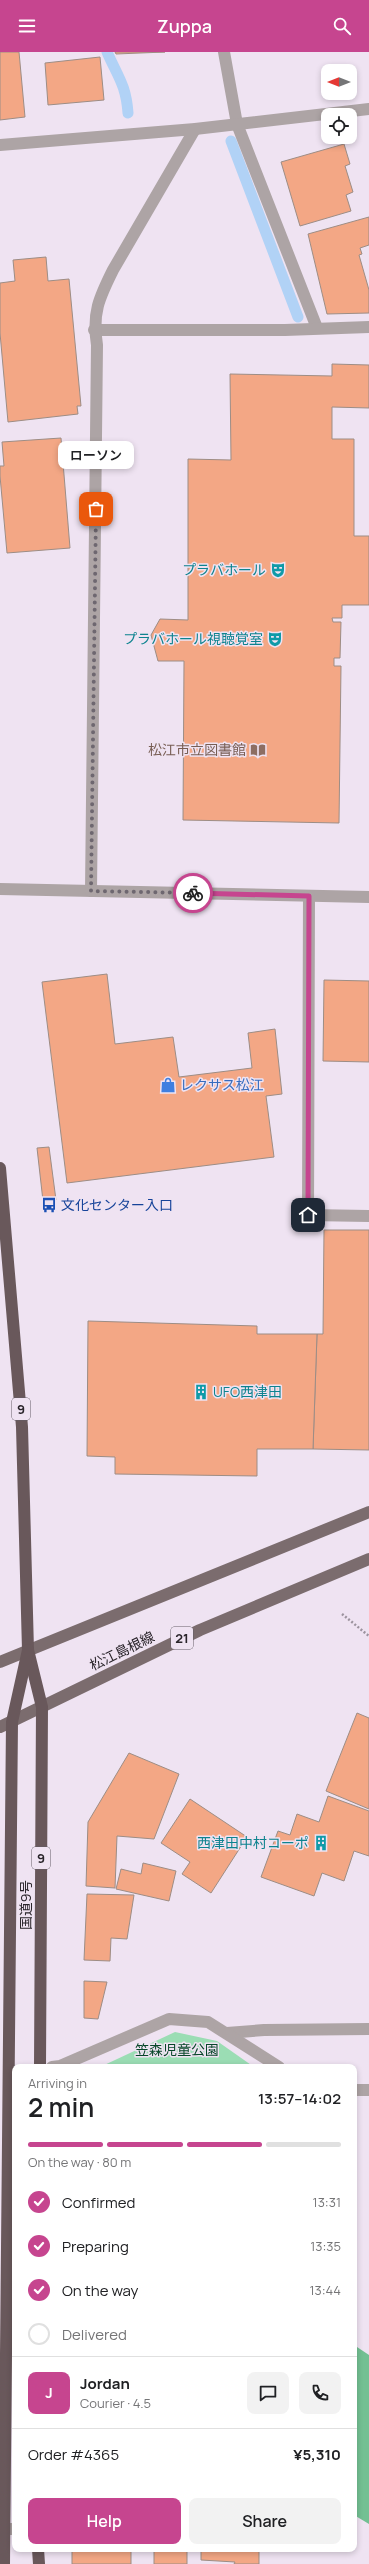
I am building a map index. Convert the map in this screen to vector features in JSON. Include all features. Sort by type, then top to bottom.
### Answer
[{"type":"highway","name":"国道9号","points":[[0,1168],[22,1427],[28,1650],[42,1707],[40,2064]]},
{"type":"highway","name":"国道9号","points":[[4,2564],[6,2529],[12,1722],[28,1650]]},
{"type":"highway","points":[[38,2552],[39,2564]]},
{"type":"main road","points":[[0,1662],[369,1512]]},
{"type":"main road","name":"松江島根線","points":[[0,1727],[200,1630],[369,1559]]},
{"type":"street","points":[[224,52],[237,124],[317,328]]},
{"type":"street","points":[[0,145],[195,129],[369,109]]},
{"type":"street","points":[[91,891],[96,554],[97,345],[94,320],[102,294],[114,270],[195,129]]},
{"type":"street","points":[[94,330],[369,327]]},
{"type":"street","points":[[0,888],[369,897]]},
{"type":"street","points":[[309,896],[308,1215],[369,1216]]},
{"type":"street","points":[[65,2064],[169,2019],[208,2022],[274,2064]]},
{"type":"street","points":[[227,2033],[264,2030],[369,2029]]},
{"type":"street","points":[[357,2090],[369,2090]]},
{"type":"path","points":[[342,1614],[369,1636]]},
{"type":"green space","name":"笠森児童公園","points":[[175,2032],[217,2041],[250,2064],[106,2064]]},
{"type":"green space","points":[[357,2347],[369,2355],[369,2524],[357,2517]]},
{"type":"building","points":[[0,52],[19,52],[25,117],[0,120]]},
{"type":"building","points":[[115,52],[165,52],[116,54]]},
{"type":"building","points":[[100,57],[104,100],[48,105],[45,63]]},
{"type":"building","points":[[344,144],[350,164],[345,166],[353,192],[346,195],[351,211],[300,226],[281,162]]},
{"type":"building","points":[[369,217],[369,245],[360,248],[362,254],[359,255],[369,290],[369,313],[327,314],[308,234]]},
{"type":"building","points":[[46,257],[48,281],[69,279],[81,406],[77,406],[78,414],[8,422],[0,333],[0,283],[15,281],[13,260]]},
{"type":"building","name":"プラバホール","points":[[332,364],[369,365],[369,408],[332,407],[332,439],[354,439],[354,536],[369,536],[369,605],[342,605],[342,618],[332,618],[333,622],[341,622],[340,658],[334,658],[334,666],[341,666],[339,823],[183,820],[184,661],[158,661],[151,635],[160,619],[188,620],[188,459],[231,460],[230,374],[332,376]]},
{"type":"building","points":[[61,438],[70,548],[7,553],[0,476],[0,466],[4,466],[2,442]]},
{"type":"building","name":"レクサス松江","points":[[107,974],[115,1044],[173,1037],[179,1077],[252,1068],[248,1033],[275,1029],[282,1094],[266,1096],[274,1157],[67,1183],[42,982]]},
{"type":"building","points":[[324,980],[369,981],[369,1062],[323,1061]]},
{"type":"building","points":[[49,1147],[56,1200],[43,1201],[37,1148]]},
{"type":"building","points":[[324,1230],[369,1230],[369,1450],[313,1449],[317,1334],[323,1334]]},
{"type":"building","name":"UFO西津田","points":[[88,1321],[257,1326],[257,1334],[317,1334],[313,1449],[257,1449],[257,1476],[115,1474],[115,1457],[87,1456]]},
{"type":"building","points":[[357,1713],[369,1718],[369,1809],[326,1791]]},
{"type":"building","points":[[129,1753],[179,1774],[154,1839],[117,1836],[115,1888],[86,1886],[88,1822]]},
{"type":"building","name":"西津田中村コーポ","points":[[328,1796],[369,1811],[369,1856],[354,1851],[344,1881],[322,1873],[314,1896],[261,1877],[278,1831],[290,1835],[297,1814],[319,1822]]},
{"type":"building","points":[[190,1799],[247,1837],[211,1893],[182,1874],[190,1862],[161,1843]]},
{"type":"building","points":[[143,1863],[176,1871],[169,1901],[116,1889],[121,1869],[141,1874]]},
{"type":"building","points":[[87,1894],[134,1895],[127,1939],[111,1938],[110,1961],[84,1960]]},
{"type":"building","points":[[84,1981],[107,1982],[98,2019],[84,2018]]},
{"type":"building","points":[[72,2552],[131,2552],[131,2564],[72,2564]]},
{"type":"building","points":[[154,2552],[187,2552],[187,2564],[154,2564]]},
{"type":"building","points":[[201,2552],[259,2552],[259,2564],[234,2564],[235,2562],[201,2560]]},
{"type":"waterway","points":[[107,52],[123,88],[128,113]]},
{"type":"waterway","points":[[231,141],[298,317]]},
{"type":"way so far","points":[[96,509],[91,891],[193,893]]},
{"type":"place","name":"ローソン","points":[[96,509]]},
{"type":"place","name":"プラバホール","points":[[278,570]]},
{"type":"place","name":"プラバホール視聴覚室","points":[[275,639]]},
{"type":"place","name":"松江市立図書館","points":[[258,750]]},
{"type":"place","name":"レクサス松江","points":[[168,1085]]},
{"type":"place","name":"文化センター入口","points":[[49,1205]]},
{"type":"place","name":"UFO西津田","points":[[201,1392]]},
{"type":"place","name":"西津田中村コーポ","points":[[321,1843]]},
{"type":"route","points":[[193,893],[309,896],[308,1215]]}]
